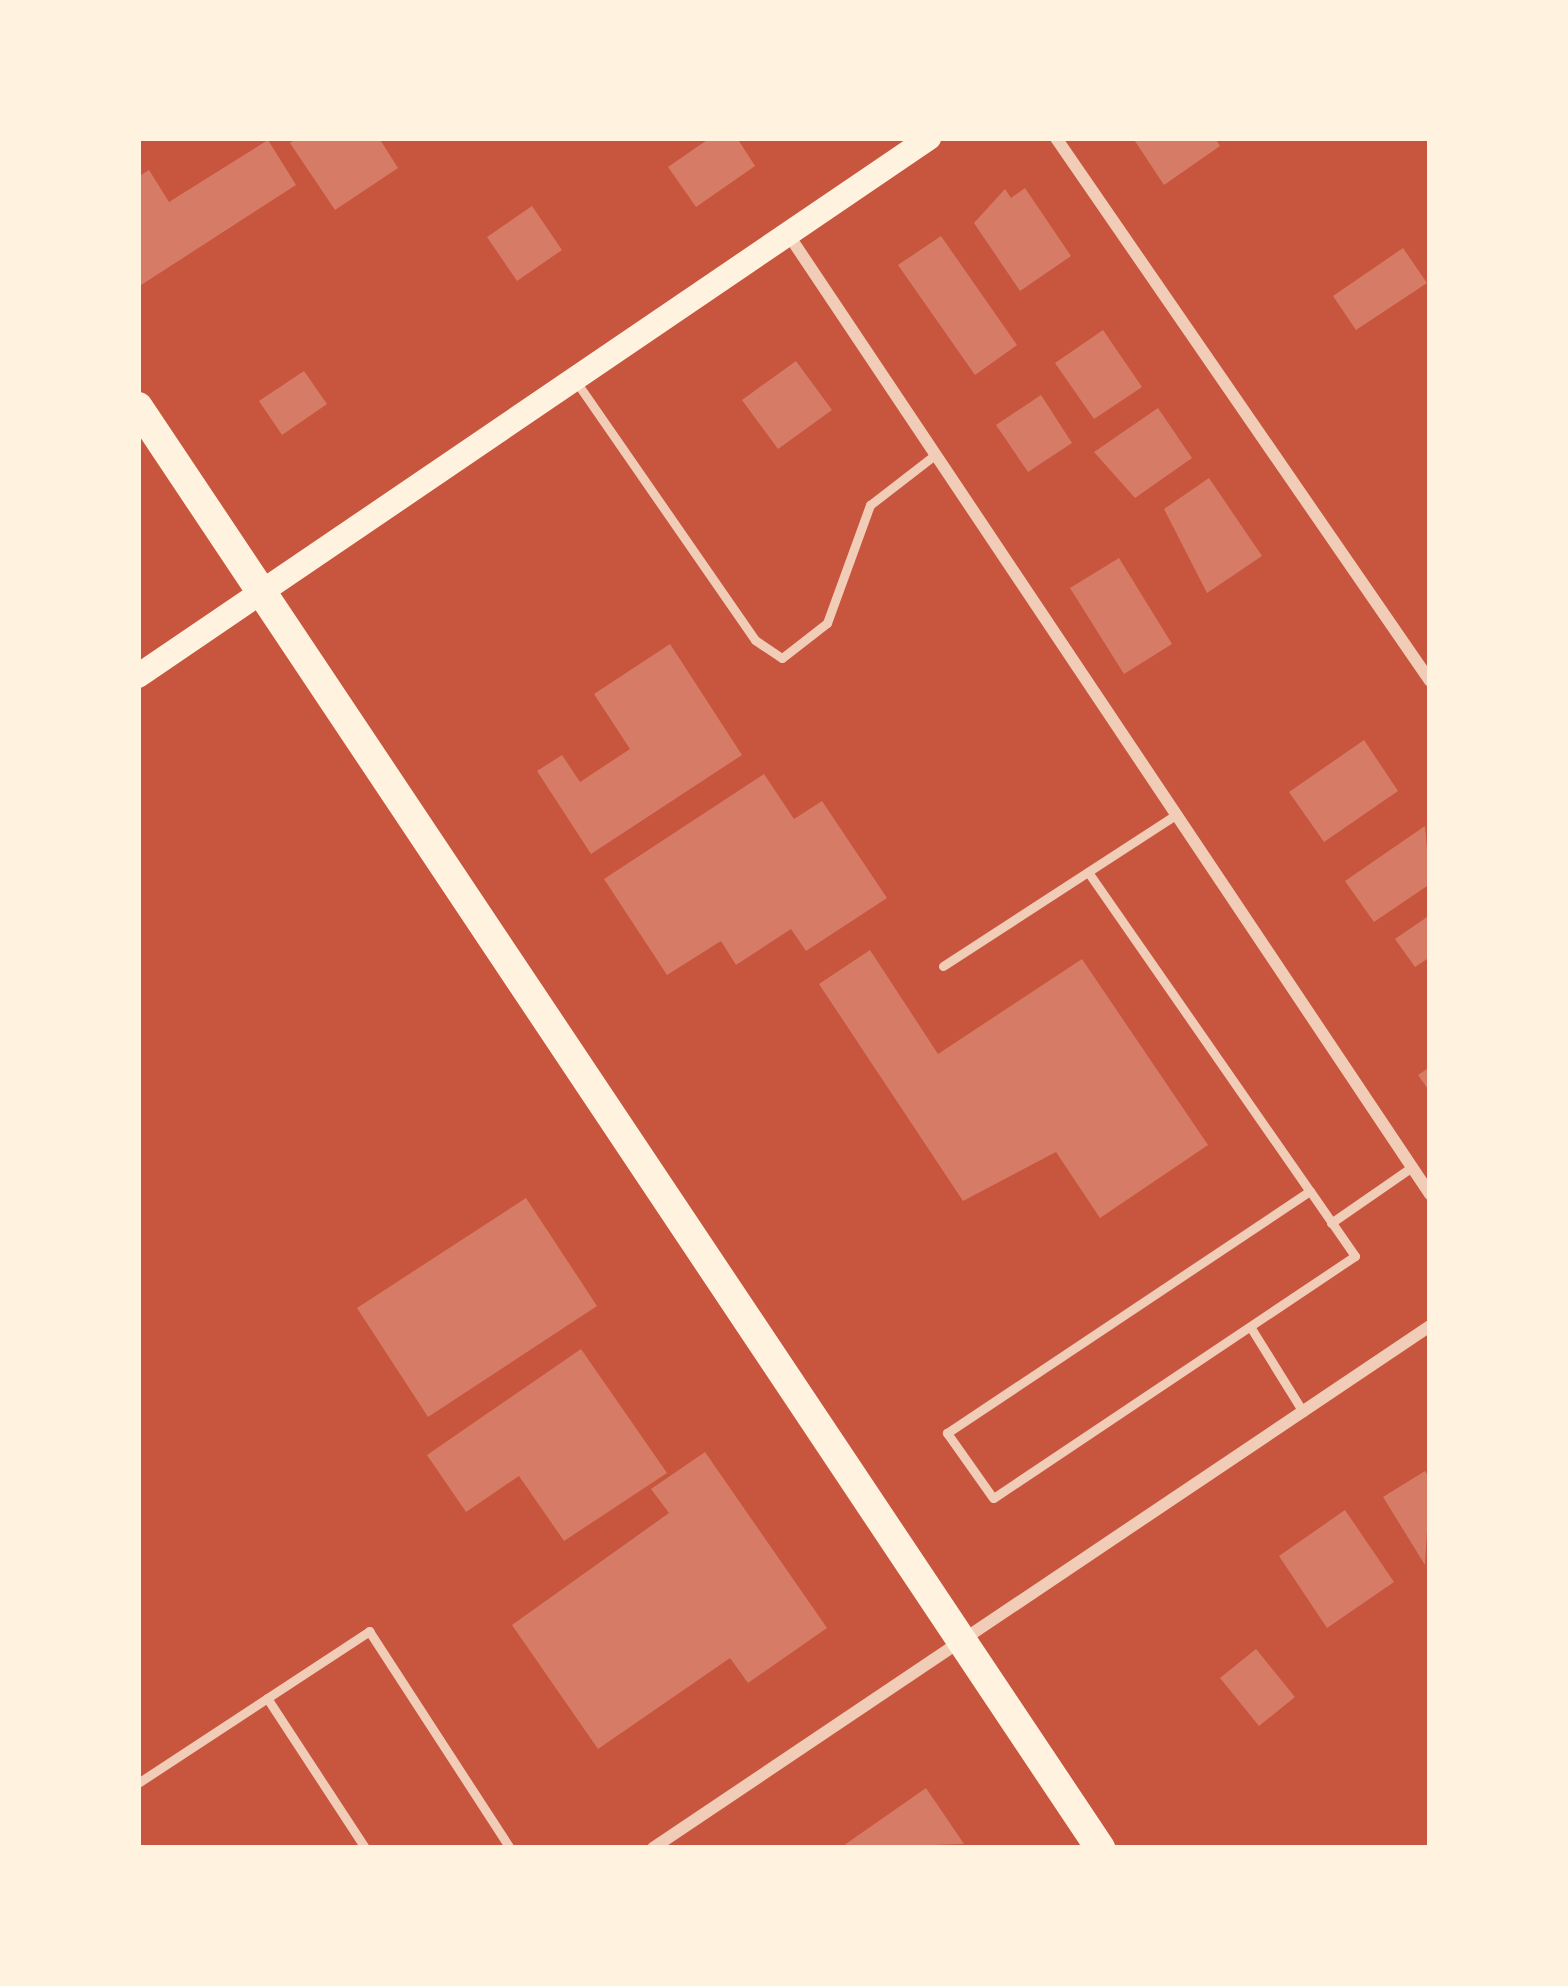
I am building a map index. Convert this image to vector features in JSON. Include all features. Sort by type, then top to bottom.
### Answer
[{"type":"main road","points":[[138,676],[928,138]]},
{"type":"main road","points":[[138,407],[269,591],[1100,1848]]},
{"type":"street","points":[[1056,138],[1430,681]]},
{"type":"street","points":[[787,233],[1430,1194]]},
{"type":"street","points":[[653,1848],[1430,1326]]},
{"type":"lane","points":[[575,380],[755,640],[782,658],[827,623],[870,506],[936,454]]},
{"type":"lane","points":[[943,966],[1177,814]]},
{"type":"lane","points":[[1088,872],[1310,1191],[1331,1222],[1355,1256],[993,1498],[947,1433],[1310,1191]]},
{"type":"lane","points":[[1331,1222],[1412,1167]]},
{"type":"lane","points":[[1251,1328],[1304,1412]]},
{"type":"lane","points":[[138,1784],[369,1631],[505,1846]]},
{"type":"lane","points":[[267,1698],[365,1848]]},
{"type":"building","points":[[297,138],[379,138],[398,168],[335,210],[290,143]]},
{"type":"building","points":[[710,138],[737,138],[755,166],[696,207],[668,167]]},
{"type":"building","points":[[1133,138],[1215,138],[1220,146],[1164,185]]},
{"type":"building","points":[[268,140],[296,185],[138,287],[138,177],[149,170],[169,202]]},
{"type":"building","points":[[1025,188],[1071,256],[1020,291],[974,223],[1005,189],[1011,198]]},
{"type":"building","points":[[532,206],[562,250],[517,281],[487,237]]},
{"type":"building","points":[[941,236],[1017,345],[975,375],[898,265]]},
{"type":"building","points":[[1403,248],[1427,283],[1356,330],[1333,296]]},
{"type":"building","points":[[1103,330],[1142,387],[1094,419],[1055,363]]},
{"type":"building","points":[[796,361],[832,410],[778,449],[742,400]]},
{"type":"building","points":[[304,371],[327,404],[282,435],[259,401]]},
{"type":"building","points":[[1041,395],[1072,443],[1028,472],[996,425]]},
{"type":"building","points":[[1158,408],[1192,458],[1135,498],[1094,452]]},
{"type":"building","points":[[1209,478],[1262,556],[1207,593],[1164,509]]},
{"type":"building","points":[[1119,558],[1172,644],[1124,674],[1070,588]]},
{"type":"building","points":[[670,644],[742,755],[591,854],[537,771],[562,755],[580,782],[630,749],[594,694]]},
{"type":"building","points":[[1364,740],[1398,791],[1324,842],[1289,792]]},
{"type":"building","points":[[764,774],[794,819],[822,801],[887,898],[806,951],[791,929],[736,965],[721,941],[667,975],[604,879]]},
{"type":"building","points":[[1425,826],[1430,884],[1374,922],[1345,881]]},
{"type":"building","points":[[1430,915],[1430,957],[1415,967],[1395,939]]},
{"type":"building","points":[[870,950],[938,1054],[1082,959],[1208,1145],[1100,1218],[1056,1152],[963,1201],[819,984]]},
{"type":"building","points":[[1430,1067],[1430,1092],[1418,1075]]},
{"type":"building","points":[[526,1198],[597,1306],[428,1417],[357,1308]]},
{"type":"building","points":[[581,1349],[667,1473],[564,1541],[519,1476],[466,1512],[427,1455]]},
{"type":"building","points":[[705,1452],[827,1628],[748,1683],[730,1658],[598,1749],[512,1625],[669,1513],[651,1489]]},
{"type":"building","points":[[1425,1471],[1430,1479],[1425,1565],[1383,1497]]},
{"type":"building","points":[[1345,1510],[1394,1582],[1327,1628],[1279,1556]]},
{"type":"building","points":[[1256,1649],[1295,1697],[1259,1726],[1220,1678]]},
{"type":"building","points":[[926,1788],[964,1844],[840,1848]]}]
